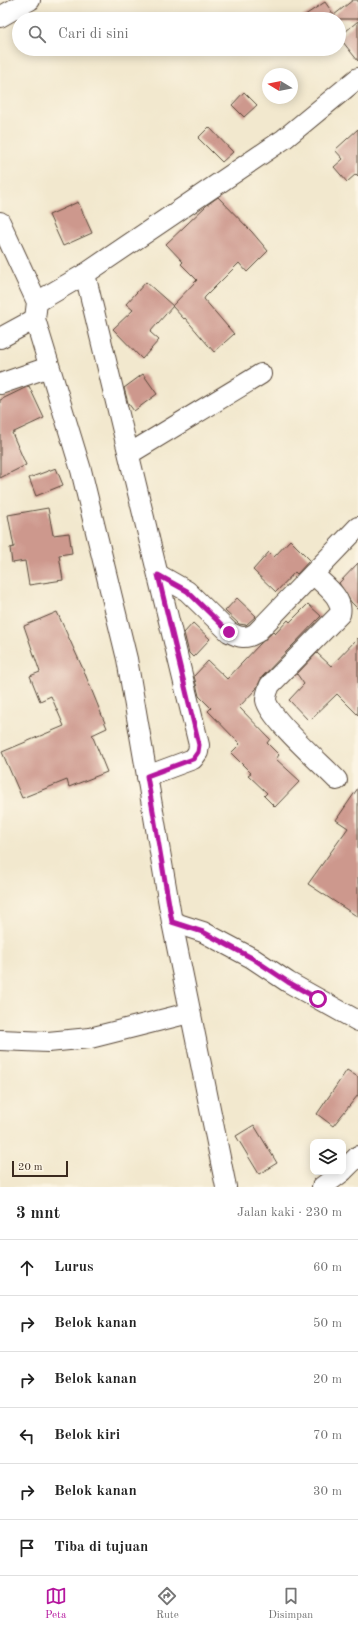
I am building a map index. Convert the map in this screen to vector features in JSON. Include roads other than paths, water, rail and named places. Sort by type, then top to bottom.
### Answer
[{"type":"street","points":[[0,17],[30,0]]},
{"type":"street","points":[[0,338],[85,274],[284,139],[358,78]]},
{"type":"street","points":[[0,222],[36,310],[49,367],[81,470],[116,612],[127,659],[189,1013],[226,1187]]},
{"type":"street","points":[[85,274],[199,745],[198,752],[193,759],[147,776]]},
{"type":"street","points":[[0,384],[49,367]]},
{"type":"street","points":[[129,454],[261,374]]},
{"type":"street","points":[[158,575],[187,591],[229,632],[238,637],[244,638],[256,633],[358,527]]},
{"type":"street","points":[[313,574],[338,600],[341,607],[340,614],[270,685],[266,700],[268,706],[287,730],[338,780]]},
{"type":"street","points":[[172,922],[203,932],[252,958],[288,982],[358,1021]]},
{"type":"street","points":[[0,1040],[48,1042],[90,1038],[189,1013]]},
{"type":"street","points":[[346,1167],[358,1156]]},
{"type":"street","points":[[322,1187],[337,1175]]}]
